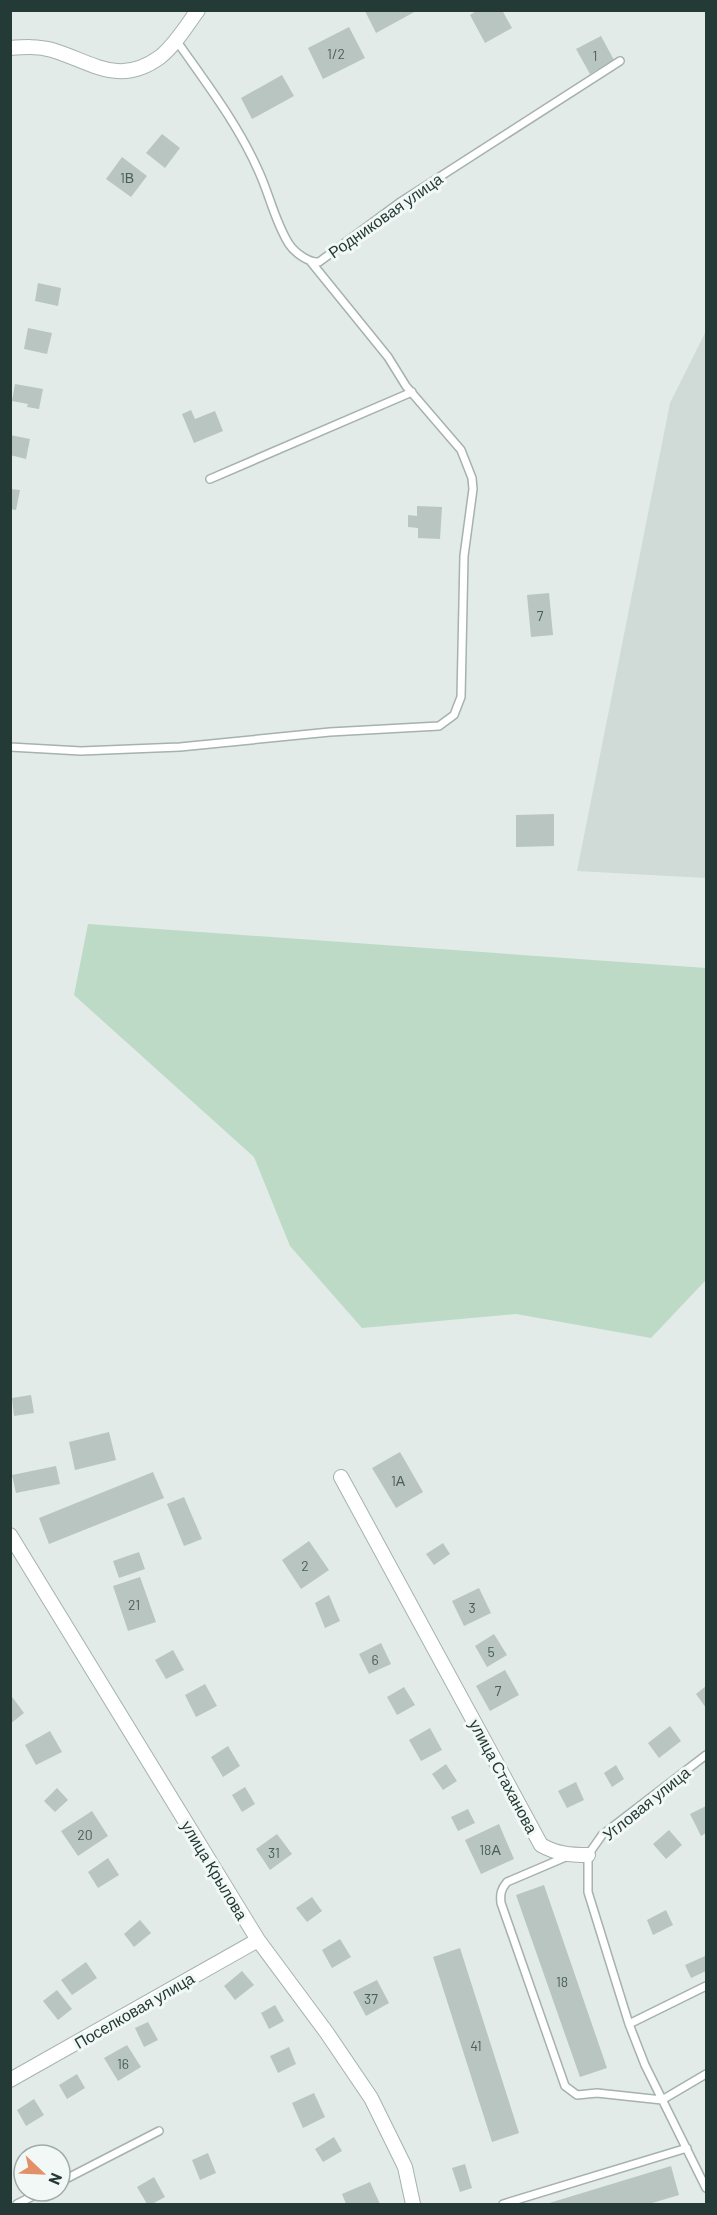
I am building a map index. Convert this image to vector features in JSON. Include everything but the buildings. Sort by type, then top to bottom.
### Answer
[{"type":"street","points":[[10,48],[46,49],[105,71],[128,71],[161,56],[198,10]]},
{"type":"street","name":"улица Стаханова","points":[[341,1477],[541,1845],[555,1853],[569,1856],[588,1855]]},
{"type":"street","name":"улица Крылова","points":[[10,1535],[258,1940],[327,2033],[371,2098],[405,2168],[413,2205]]},
{"type":"street","name":"Поселковая улица","points":[[10,2080],[258,1940]]},
{"type":"lane","name":"Родниковая улица","points":[[175,40],[233,120],[259,172],[291,247],[312,262],[319,262],[399,202],[620,61]]},
{"type":"lane","points":[[10,747],[81,751],[180,747],[330,732],[439,726],[454,715],[461,697],[464,556],[473,489],[472,478],[461,450],[412,392],[388,357],[312,262]]},
{"type":"lane","points":[[210,479],[412,392]]},
{"type":"lane","name":"Угловая улица","points":[[588,1855],[603,1835],[706,1755]]},
{"type":"lane","points":[[588,1855],[588,1892],[628,2024],[645,2065],[706,2188]]},
{"type":"lane","points":[[569,1856],[507,1882],[500,1895],[565,2086],[577,2096],[597,2093],[662,2100],[706,2074]]},
{"type":"lane","points":[[628,2024],[706,1986]]},
{"type":"lane","points":[[72,2176],[159,2131]]},
{"type":"lane","points":[[503,2205],[687,2148]]},
{"type":"shaded area","points":[[706,331],[706,878],[577,871],[670,403]]},
{"type":"green space","points":[[88,924],[706,968],[706,1280],[651,1338],[516,1314],[362,1328],[290,1246],[254,1157],[74,995]]}]
